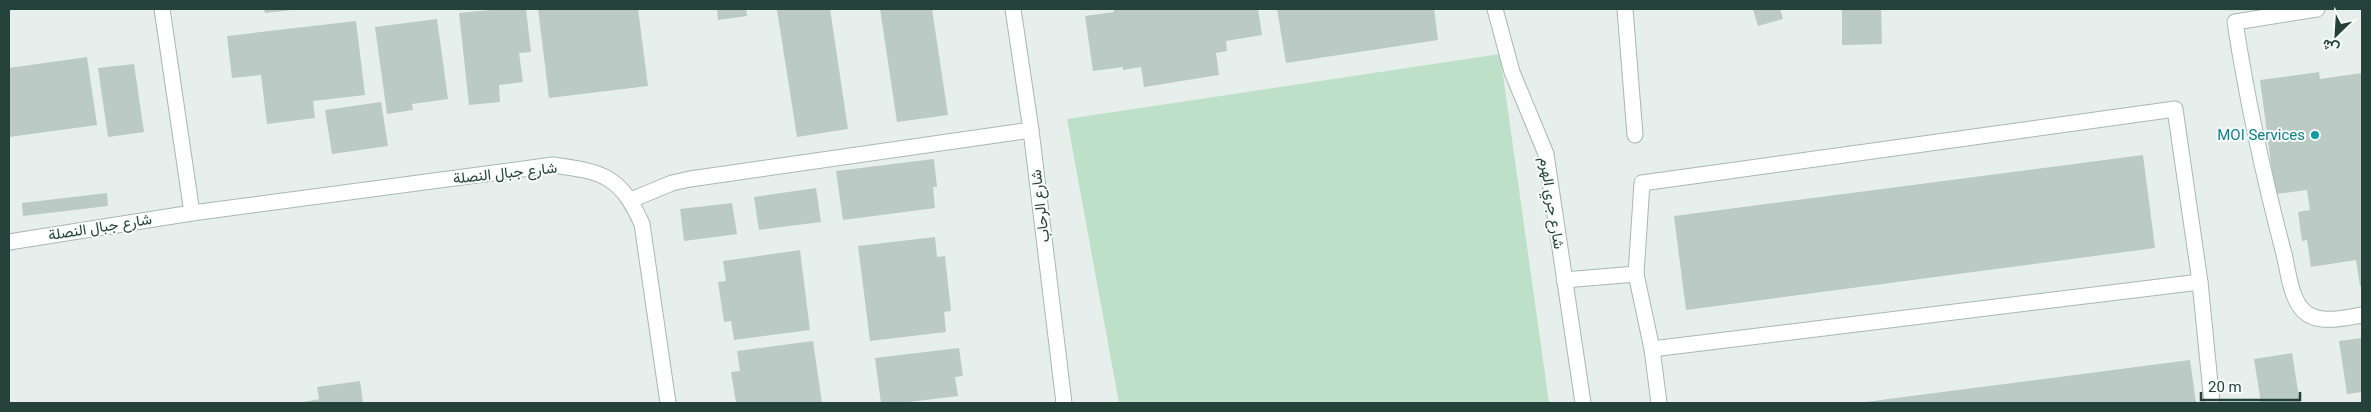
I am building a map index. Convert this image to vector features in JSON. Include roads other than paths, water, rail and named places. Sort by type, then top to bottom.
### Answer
[{"type":"street","points":[[162,9],[192,213]]},
{"type":"street","name":"شارع الرحاب","points":[[1013,9],[1032,130],[1064,403]]},
{"type":"street","name":"شارع جري الهرم","points":[[1495,9],[1512,72],[1546,154],[1583,403]]},
{"type":"street","points":[[1625,9],[1635,135]]},
{"type":"street","points":[[2317,9],[2235,22],[2272,210],[2294,294],[2301,308],[2311,315],[2326,320],[2362,315]]},
{"type":"street","points":[[1659,403],[1652,349],[1636,274],[1642,183],[2175,109],[2200,282],[2212,403]]},
{"type":"street","points":[[632,200],[672,183],[690,179],[1032,130]]},
{"type":"street","name":"شارع جبال النصلة","points":[[9,242],[192,213],[553,165],[586,170],[612,180],[632,200],[642,224],[668,403]]},
{"type":"street","points":[[1564,280],[1636,274]]},
{"type":"street","points":[[1652,349],[2200,282]]},
{"type":"place","name":"MOI Services","points":[[2315,135]]}]
